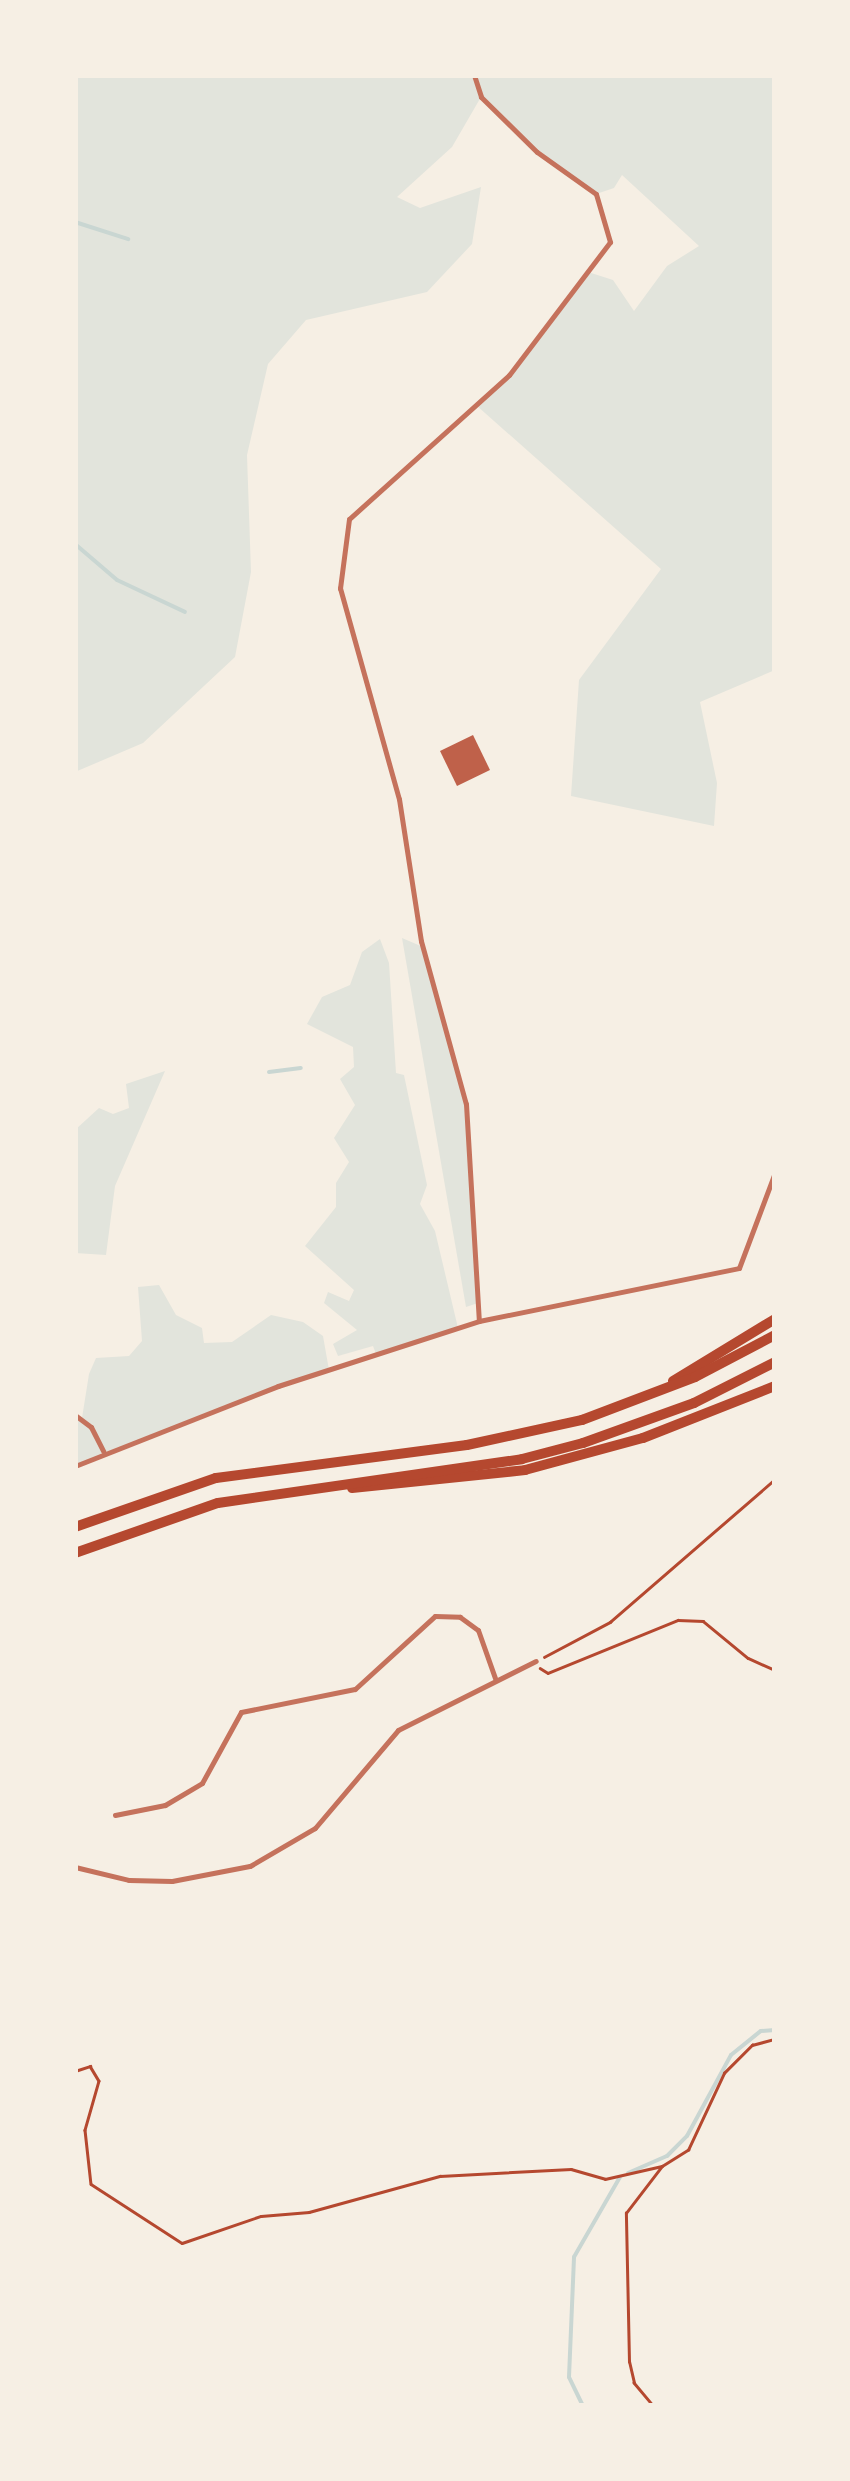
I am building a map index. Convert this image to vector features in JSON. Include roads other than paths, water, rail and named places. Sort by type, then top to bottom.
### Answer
[{"type":"highway","points":[[638,1402],[775,1319]]},
{"type":"highway","points":[[75,1527],[216,1478],[526,1434],[638,1402],[775,1335]]},
{"type":"highway","points":[[75,1553],[160,1520],[280,1491],[522,1459],[640,1425],[775,1362]]},
{"type":"highway","points":[[280,1491],[463,1480],[525,1470],[692,1422],[775,1386]]},
{"type":"street","points":[[474,75],[480,97],[537,152],[596,194],[610,242],[509,375],[350,519],[340,588],[400,799],[421,941],[466,1104],[479,1321]]},
{"type":"street","points":[[75,1466],[104,1452],[479,1321],[739,1268],[775,1172]]},
{"type":"street","points":[[75,1415],[91,1427],[104,1452]]},
{"type":"street","points":[[115,1816],[165,1805],[202,1783],[241,1712],[354,1689],[435,1616],[460,1617],[478,1630],[495,1678]]},
{"type":"street","points":[[75,1867],[129,1880],[172,1880],[250,1866],[315,1828],[372,1753],[398,1730],[495,1678],[536,1661]]},
{"type":"waterway","points":[[302,75],[306,76]]},
{"type":"waterway","points":[[75,222],[128,239]]},
{"type":"waterway","points":[[75,544],[117,580],[185,612]]},
{"type":"waterway","points":[[269,1072],[301,1068]]},
{"type":"waterway","points":[[628,2173],[667,2156],[687,2136],[731,2055],[761,2031],[775,2030]]},
{"type":"waterway","points":[[583,2406],[569,2377],[574,2257],[620,2177]]}]
